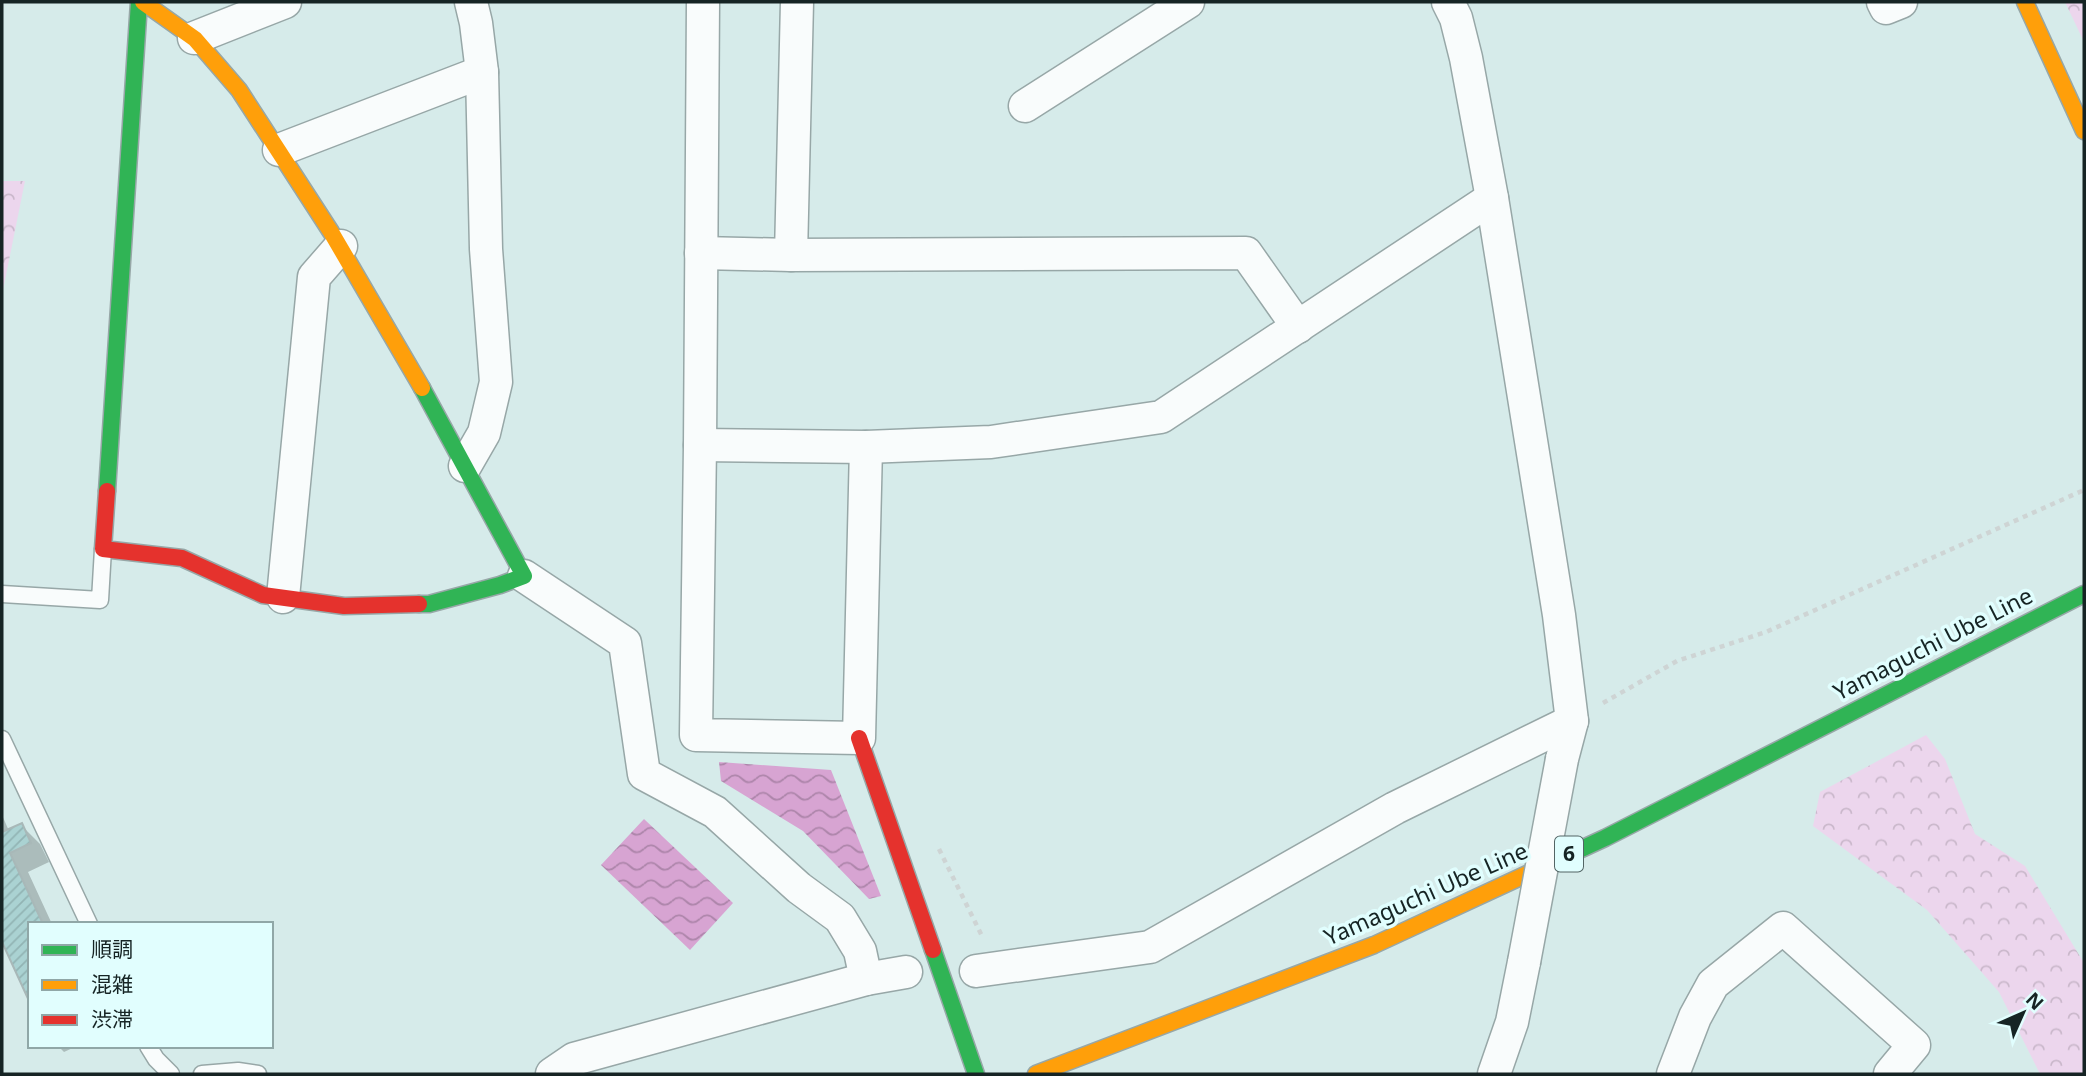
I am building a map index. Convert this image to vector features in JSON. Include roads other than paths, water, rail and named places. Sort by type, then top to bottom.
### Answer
[{"type":"street","points":[[141,2],[194,38],[232,82],[279,150],[341,246],[465,466],[523,576],[625,643],[644,774],[715,812],[799,888],[840,918],[860,951],[866,979]]},
{"type":"street","points":[[141,2],[103,549],[182,558],[263,595],[344,606],[429,604],[523,576]]},
{"type":"street","points":[[194,38],[285,2]]},
{"type":"street","points":[[465,466],[484,433],[496,382],[486,249],[482,72],[471,2]]},
{"type":"street","points":[[703,2],[695,735],[859,738]]},
{"type":"street","points":[[791,255],[797,2]]},
{"type":"street","points":[[1026,106],[1188,2]]},
{"type":"street","points":[[1448,2],[1456,18],[1466,58],[1492,198],[1559,615],[1572,721],[1562,759],[1505,1069]]},
{"type":"street","points":[[1882,2],[1886,8],[1901,2]]},
{"type":"street","points":[[2025,2],[2084,131]]},
{"type":"street","points":[[279,150],[482,72]]},
{"type":"street","points":[[700,445],[866,447],[991,442],[1161,417],[1492,198]]},
{"type":"street","points":[[283,597],[314,277],[341,246]]},
{"type":"street","points":[[701,253],[1246,253],[1298,327]]},
{"type":"street","points":[[866,447],[859,738],[976,1074]]},
{"type":"street","name":"Yamaguchi Ube Line","points":[[1036,1074],[1374,945],[1605,838],[2084,594]]},
{"type":"street","points":[[987,970],[1150,947],[1395,808],[1572,721]]},
{"type":"street","points":[[1674,1074],[1695,1017],[1713,984],[1783,928],[1914,1045],[1890,1074]]},
{"type":"street","points":[[551,1074],[574,1059],[866,979],[906,972]]},
{"type":"lane","points":[[2,594],[100,600],[103,549]]},
{"type":"lane","points":[[2,739],[88,922]]},
{"type":"lane","points":[[149,1048],[171,1074]]},
{"type":"lane","points":[[202,1074],[238,1071],[258,1074]]},
{"type":"water","points":[[719,762],[831,770],[881,896],[869,899],[803,831],[721,781]]},
{"type":"water","points":[[644,819],[733,903],[690,950],[601,865]]}]
